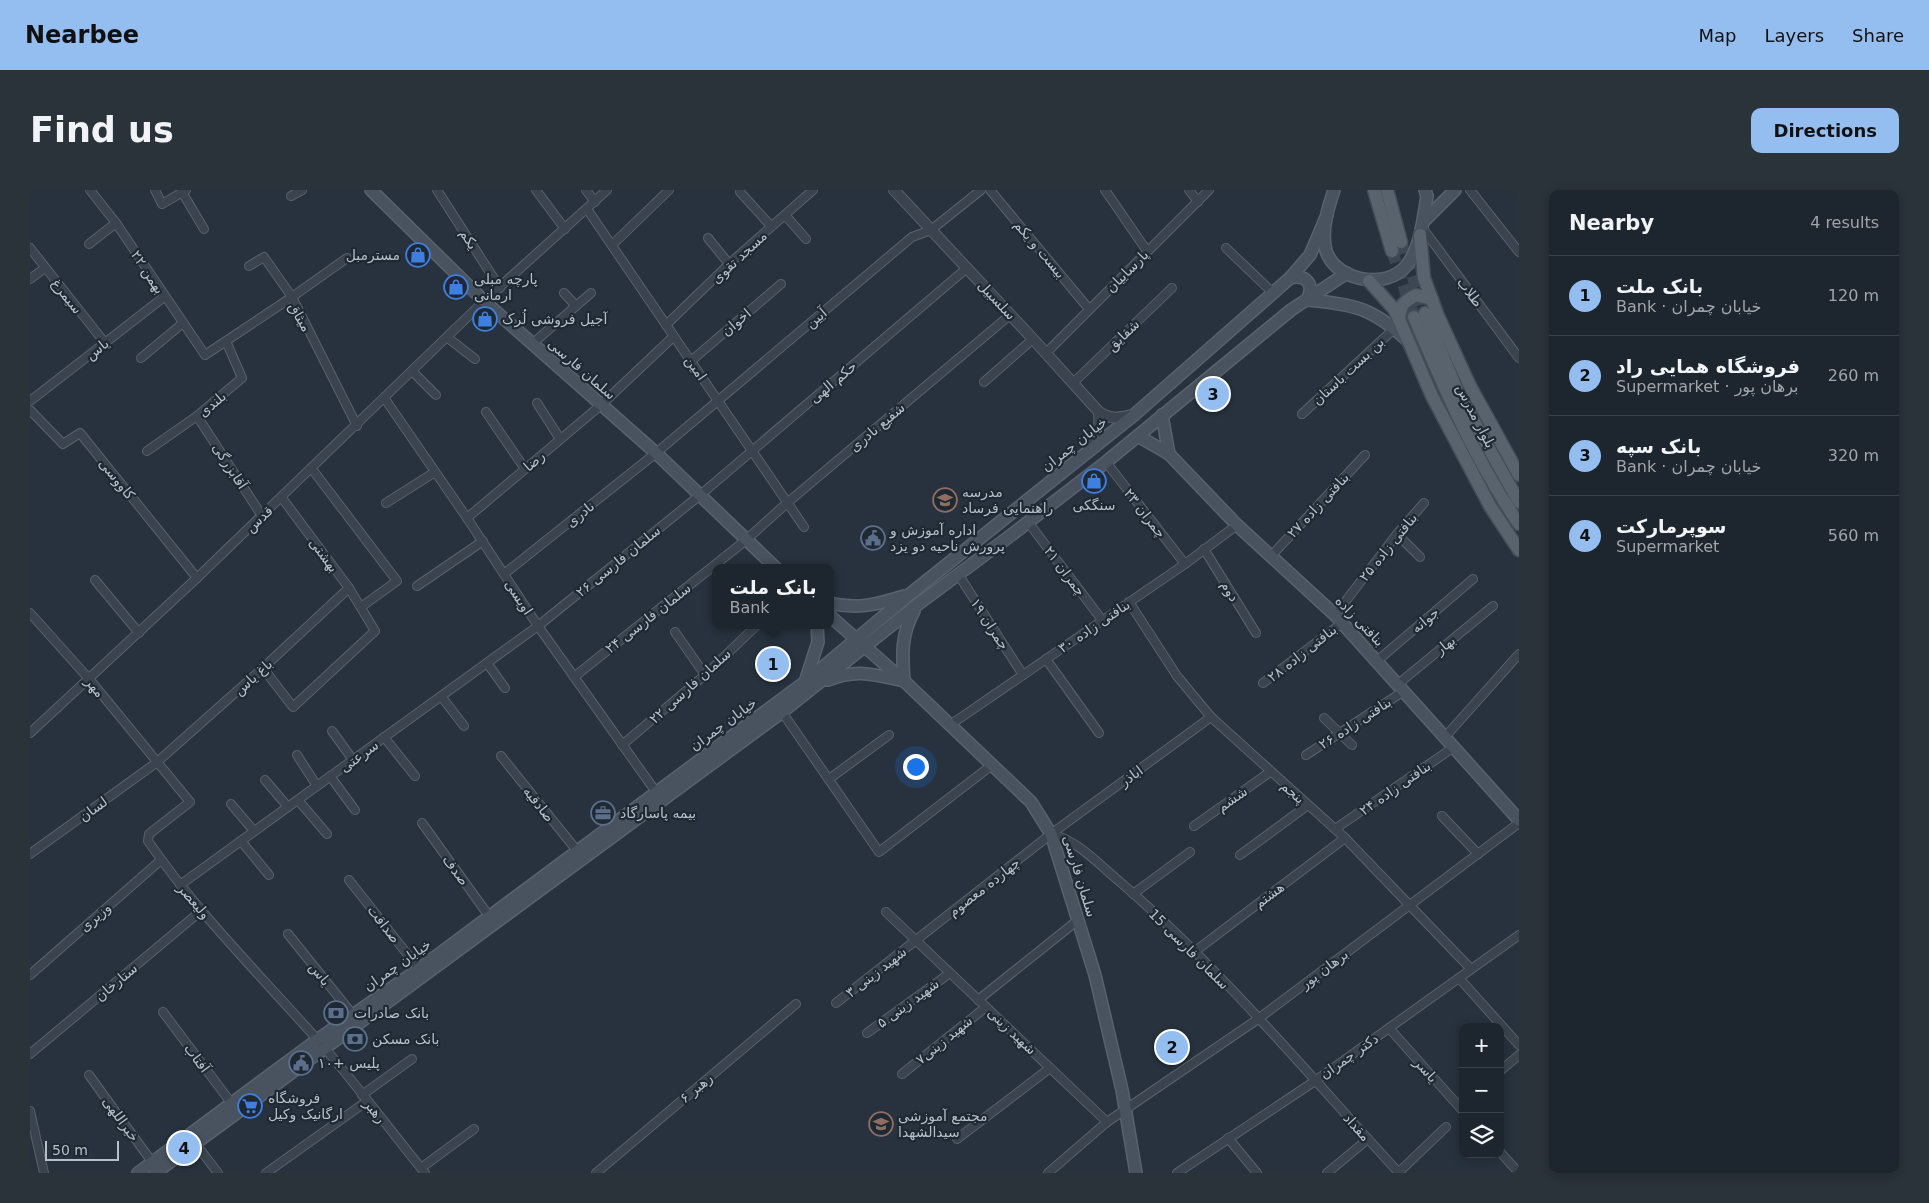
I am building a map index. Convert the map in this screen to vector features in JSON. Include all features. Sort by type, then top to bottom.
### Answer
[{"type":"main road","name":"سلمان فارسی","points":[[371,190],[484,301],[656,453],[772,564]]},
{"type":"main road","points":[[1326,190],[1328,209]]},
{"type":"main road","points":[[1334,190],[1324,227],[1325,248],[1335,266],[1347,273],[1369,281],[1392,277],[1406,267],[1416,251],[1427,196],[1426,190]]},
{"type":"main road","points":[[1374,190],[1385,207],[1397,247]]},
{"type":"main road","points":[[1385,207],[1387,190]]},
{"type":"main road","points":[[1455,190],[1421,228],[1424,278],[1470,386],[1519,475]]},
{"type":"main road","name":"خیابان چمران","points":[[154,1168],[232,1104],[321,1044],[782,712],[856,638],[1134,415],[1290,278],[1310,254],[1328,209]]},
{"type":"main road","name":"خیابان چمران","points":[[138,1173],[154,1168],[195,1143],[321,1044],[353,1015],[578,852],[656,792],[809,684],[866,647],[917,605],[1106,462],[1291,310],[1347,273]]},
{"type":"main road","points":[[1290,278],[1298,276],[1305,279],[1310,285],[1310,293],[1307,300],[1339,302],[1362,308],[1397,323]]},
{"type":"main road","points":[[1369,281],[1394,309],[1397,323],[1409,342],[1436,404],[1490,506],[1519,550]]},
{"type":"main road","points":[[1397,323],[1404,302],[1416,295],[1432,299]]},
{"type":"main road","name":"بلوار مدرس","points":[[1519,502],[1459,395],[1419,315],[1440,378],[1503,501],[1519,524]]},
{"type":"main road","points":[[1162,415],[1169,454]]},
{"type":"main road","name":"بنافتی زاده","points":[[1138,436],[1169,454],[1237,525],[1338,619],[1377,660],[1519,822]]},
{"type":"main road","points":[[950,562],[958,574]]},
{"type":"main road","points":[[834,604],[864,606],[910,594]]},
{"type":"main road","points":[[817,629],[818,642],[809,684],[840,675],[860,672],[904,681],[903,646],[906,625],[917,605]]},
{"type":"main road","name":"سلمان فارسی","points":[[834,619],[904,681],[1031,802],[1051,834],[1095,975],[1126,1110],[1136,1173]]},
{"type":"street","name":"۲۲ بهمن","points":[[90,190],[116,223],[164,297],[205,355]]},
{"type":"street","points":[[155,190],[162,204],[184,191],[204,229]]},
{"type":"street","points":[[291,196],[302,190]]},
{"type":"street","name":"یکم","points":[[437,190],[500,288]]},
{"type":"street","points":[[536,190],[565,229]]},
{"type":"street","points":[[586,190],[594,202]]},
{"type":"street","points":[[484,301],[607,190]]},
{"type":"street","points":[[612,245],[669,190]]},
{"type":"street","name":"مسجد تقوی","points":[[666,325],[729,264],[813,190]]},
{"type":"street","name":"سلسبیل","points":[[894,190],[1099,412]]},
{"type":"street","name":"آیین","points":[[656,453],[912,236],[931,230],[981,190]]},
{"type":"street","name":"بیست و یکم","points":[[990,190],[1089,309]]},
{"type":"street","points":[[1105,190],[1147,251]]},
{"type":"street","points":[[1189,190],[1198,202]]},
{"type":"street","name":"پارساییان","points":[[1046,353],[1209,190]]},
{"type":"street","points":[[1470,190],[1519,252]]},
{"type":"street","points":[[740,192],[771,226]]},
{"type":"street","name":"امین","points":[[587,209],[804,527]]},
{"type":"street","points":[[785,215],[806,240]]},
{"type":"street","points":[[89,244],[116,223]]},
{"type":"street","name":"طلاب","points":[[1421,228],[1519,358]]},
{"type":"street","points":[[708,238],[729,264]]},
{"type":"street","name":"سیمرغ","points":[[30,248],[105,343]]},
{"type":"street","points":[[1226,248],[1273,293]]},
{"type":"street","points":[[249,266],[264,257],[292,298],[347,258]]},
{"type":"street","points":[[30,279],[46,268]]},
{"type":"street","name":"حکم الهی","points":[[699,496],[967,268]]},
{"type":"street","name":"اخوان","points":[[690,361],[781,284]]},
{"type":"street","name":"شقایق","points":[[1073,383],[1172,288]]},
{"type":"street","points":[[564,293],[576,306]]},
{"type":"street","points":[[532,344],[591,293]]},
{"type":"street","name":"یاس","points":[[30,401],[164,297]]},
{"type":"street","name":"میثاق","points":[[205,355],[292,298],[357,426]]},
{"type":"street","name":"قدس","points":[[30,734],[90,680],[282,498],[484,301]]},
{"type":"street","name":"شفیع نادری","points":[[746,540],[787,503],[1010,315]]},
{"type":"street","points":[[141,358],[183,323]]},
{"type":"street","name":"بن بست باستان","points":[[1302,414],[1397,323]]},
{"type":"street","name":"رضا","points":[[467,518],[601,405],[673,337]]},
{"type":"street","points":[[448,338],[475,358]]},
{"type":"street","points":[[984,382],[1033,339]]},
{"type":"street","name":"بلندی","points":[[148,451],[197,416],[242,378],[226,341]]},
{"type":"street","points":[[413,372],[436,395]]},
{"type":"street","name":"اویسی","points":[[384,399],[467,518],[538,626],[656,792]]},
{"type":"street","points":[[537,403],[560,439]]},
{"type":"street","name":"کاووسی","points":[[30,410],[63,444],[80,433],[197,578]]},
{"type":"street","points":[[486,412],[525,469]]},
{"type":"street","points":[[1099,412],[1108,418],[1116,419],[1134,415]]},
{"type":"street","points":[[1090,449],[1098,438],[1100,427],[1099,412]]},
{"type":"street","name":"آقابزرگی","points":[[197,416],[262,516]]},
{"type":"street","name":"نادری","points":[[504,574],[656,453]]},
{"type":"street","name":"بنافتی زاده ۲۷","points":[[1272,556],[1364,455]]},
{"type":"street","name":"چمران ۲۳","points":[[1106,462],[1185,564]]},
{"type":"street","points":[[312,469],[397,581],[363,610]]},
{"type":"street","points":[[386,503],[435,472]]},
{"type":"street","name":"سلمان فارسی ۲۶","points":[[538,626],[699,496]]},
{"type":"street","name":"بهشتی","points":[[263,668],[293,707],[375,631],[348,588],[282,498]]},
{"type":"street","name":"بنافتی زاده ۲۵","points":[[1338,619],[1397,534],[1424,503]]},
{"type":"street","name":"چمران ۲۱","points":[[1028,522],[1102,620]]},
{"type":"street","name":"بنافتی زاده ۳۰","points":[[950,725],[1185,564],[1237,525]]},
{"type":"street","points":[[1397,534],[1420,557]]},
{"type":"street","name":"سلمان فارسی ۲۴","points":[[716,564],[746,540]]},
{"type":"street","points":[[417,586],[483,542]]},
{"type":"street","name":"دوم","points":[[1204,549],[1256,633]]},
{"type":"street","name":"سلمان فارسی ۲۴","points":[[574,677],[712,567]]},
{"type":"street","name":"چمران ۱۹","points":[[958,574],[1023,674]]},
{"type":"street","name":"جوانه","points":[[1377,660],[1473,579]]},
{"type":"street","points":[[96,580],[139,633]]},
{"type":"street","name":"باغ یاس","points":[[156,763],[263,668],[348,588]]},
{"type":"street","name":"پنجم","points":[[1129,602],[1177,676],[1211,717],[1345,838],[1471,969]]},
{"type":"street","name":"بهار","points":[[1401,687],[1493,606]]},
{"type":"street","name":"مهر","points":[[30,614],[90,680],[156,763]]},
{"type":"street","name":"بنافتی زاده ۲۸","points":[[1263,683],[1338,619]]},
{"type":"street","name":"سرعتی","points":[[180,885],[538,626]]},
{"type":"street","name":"سلمان فارسی ۲۲","points":[[622,745],[705,674],[753,629]]},
{"type":"street","points":[[675,632],[705,674]]},
{"type":"street","points":[[1445,737],[1519,654]]},
{"type":"street","points":[[1046,659],[1099,733]]},
{"type":"street","points":[[487,663],[505,688]]},
{"type":"street","name":"بنافتی زاده ۲۶","points":[[1306,755],[1340,733],[1401,687]]},
{"type":"street","points":[[441,696],[464,726]]},
{"type":"street","points":[[782,712],[879,852],[992,765]]},
{"type":"street","name":"اباذر","points":[[1051,834],[1211,717]]},
{"type":"street","points":[[1324,718],[1352,745]]},
{"type":"street","points":[[332,731],[353,760]]},
{"type":"street","points":[[829,779],[888,735]]},
{"type":"street","points":[[384,737],[415,776]]},
{"type":"street","name":"بنافتی زاده ۲۴","points":[[1335,829],[1454,747]]},
{"type":"street","points":[[297,755],[317,786]]},
{"type":"street","name":"صادقیه","points":[[501,756],[578,852]]},
{"type":"street","name":"لسان","points":[[30,854],[156,763]]},
{"type":"street","name":"ولیعصر","points":[[156,763],[190,802],[149,834],[148,841],[180,885],[321,1044]]},
{"type":"street","name":"ششم","points":[[1194,826],[1270,772]]},
{"type":"street","points":[[330,776],[354,810]]},
{"type":"street","points":[[265,780],[288,806]]},
{"type":"street","points":[[298,800],[327,834]]},
{"type":"street","points":[[231,804],[254,831]]},
{"type":"street","points":[[1240,855],[1308,805]]},
{"type":"street","points":[[1442,816],[1478,854]]},
{"type":"street","name":"برهان پور","points":[[1048,1173],[1107,1122],[1258,1019],[1519,822]]},
{"type":"street","name":"صدف","points":[[422,823],[490,916]]},
{"type":"street","name":"سلمان فارسی 15","points":[[1051,834],[1072,842],[1133,894],[1194,952],[1315,1081]]},
{"type":"street","name":"چهارده معصوم","points":[[916,940],[1051,834]]},
{"type":"street","name":"هشتم","points":[[1194,952],[1345,838]]},
{"type":"street","points":[[240,841],[269,875]]},
{"type":"street","points":[[1133,894],[1190,852]]},
{"type":"street","name":"وزیری","points":[[30,975],[161,860]]},
{"type":"street","name":"صداقت","points":[[349,880],[418,969]]},
{"type":"street","name":"ستارخان","points":[[30,1054],[202,910]]},
{"type":"street","name":"شهید زینی","points":[[886,912],[1107,1122]]},
{"type":"street","points":[[978,1000],[1078,920]]},
{"type":"street","name":"یاس","points":[[288,934],[353,1015]]},
{"type":"street","name":"دکتر چمران","points":[[1177,1173],[1315,1081],[1519,935]]},
{"type":"street","name":"شهید زینی ۳","points":[[836,1003],[916,940]]},
{"type":"street","name":"شهید زینی ۵","points":[[867,1033],[950,973]]},
{"type":"street","points":[[1459,978],[1519,1045]]},
{"type":"street","name":"رهبر ۶","points":[[596,1173],[796,1004]]},
{"type":"street","name":"شهید زینی۷","points":[[902,1074],[986,1007]]},
{"type":"street","name":"آفتاب","points":[[163,1012],[232,1104]]},
{"type":"street","name":"یاسر","points":[[1388,1028],[1459,1105]]},
{"type":"street","name":"رهبر","points":[[321,1044],[423,1170]]},
{"type":"street","points":[[1504,1068],[1519,1055]]},
{"type":"street","points":[[266,1173],[365,1098],[412,1058]]},
{"type":"street","points":[[957,1138],[1050,1068]]},
{"type":"street","name":"خیراللهی","points":[[89,1075],[154,1168]]},
{"type":"street","name":"مقداد","points":[[1315,1081],[1399,1173]]},
{"type":"street","points":[[30,1111],[44,1173]]},
{"type":"street","points":[[1399,1173],[1446,1127]]},
{"type":"street","points":[[423,1170],[474,1129]]},
{"type":"street","points":[[1228,1138],[1257,1173]]},
{"type":"street","points":[[1327,1173],[1368,1139]]},
{"type":"street","points":[[195,1143],[218,1173]]},
{"type":"street","points":[[1504,1156],[1519,1173]]},
{"type":"tunnel","points":[[1401,242],[1425,313]]},
{"type":"tunnel","points":[[1392,251],[1414,317]]},
{"type":"place","name":"مسترمبل","points":[[418,255]]},
{"type":"place","name":"پارچه مبلی ارمانی","points":[[456,287]]},
{"type":"place","name":"آجیل فروشی لُرک","points":[[485,319]]},
{"type":"place","name":"بانک سپه","points":[[1213,394]]},
{"type":"place","name":"سنگکی","points":[[1094,481]]},
{"type":"place","name":"مدرسه راهنمایی فرساد","points":[[945,500]]},
{"type":"place","name":"اداره آموزش و پرورش ناحیه دو یزد","points":[[873,538]]},
{"type":"place","name":"بانک ملت","points":[[773,664]]},
{"type":"place","name":"بیمه پاسارگاد","points":[[603,813]]},
{"type":"place","name":"بانک صادرات","points":[[336,1013]]},
{"type":"place","name":"بانک مسکن","points":[[355,1039]]},
{"type":"place","name":"فروشگاه همایی راد","points":[[1172,1047]]},
{"type":"place","name":"پلیس +۱۰","points":[[301,1063]]},
{"type":"place","name":"فروشگاه ارگانیک وکیل","points":[[250,1106]]},
{"type":"place","name":"مجتمع آموزشی سیدالشهدا","points":[[881,1124]]},
{"type":"place","name":"سوپرمارکت","points":[[184,1148]]}]
